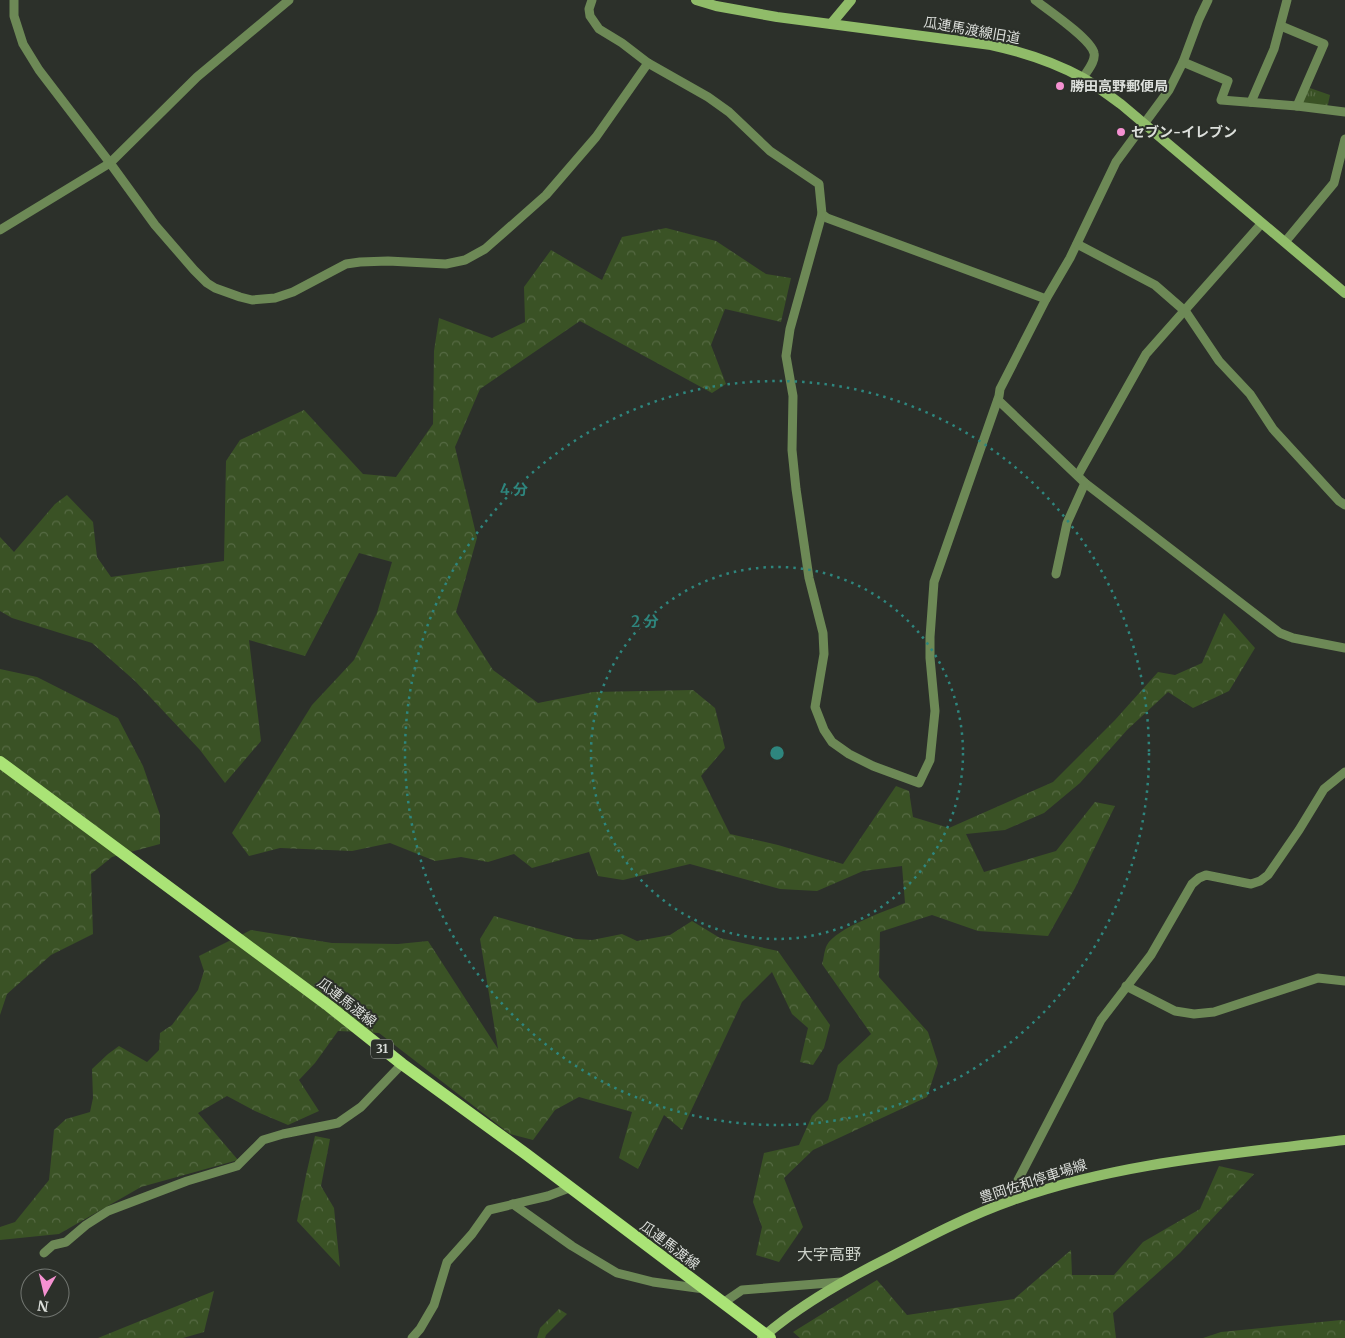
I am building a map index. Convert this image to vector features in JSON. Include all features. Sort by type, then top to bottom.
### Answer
[{"type":"main road","name":"瓜連馬渡線","points":[[0,762],[329,1006],[402,1064],[722,1302],[766,1337]]},
{"type":"street","points":[[14,0],[14,16],[23,44],[40,70],[155,225],[207,283],[215,288],[252,300],[275,298],[293,292],[346,264],[388,261],[446,264],[465,260],[485,249],[546,195],[596,137],[648,63]]},
{"type":"street","points":[[0,230],[110,163],[197,77],[289,0]]},
{"type":"street","points":[[592,0],[589,9],[590,16],[599,29],[622,43],[648,63],[708,97],[729,112],[770,151],[819,184],[822,214],[790,329],[786,356],[793,396],[792,450],[796,489],[810,578],[823,633],[824,654],[814,708],[832,742],[849,754],[873,766],[919,783],[930,760],[935,711],[930,651],[934,582],[998,400],[1000,389],[1046,299],[1077,244],[1116,162],[1169,90],[1183,62],[1208,0]]},
{"type":"street","name":"瓜連馬渡線旧道","points":[[696,0],[717,3],[777,18],[999,47],[1047,60],[1083,78],[1122,105],[1345,293]]},
{"type":"street","points":[[831,24],[852,0]]},
{"type":"street","points":[[1035,0],[1079,34],[1090,45],[1094,52],[1094,59],[1083,78]]},
{"type":"street","points":[[1251,102],[1274,49],[1282,26],[1287,0]]},
{"type":"street","points":[[1282,26],[1324,44],[1297,106]]},
{"type":"street","points":[[1183,62],[1228,81],[1221,100],[1345,112]]},
{"type":"street","points":[[1285,242],[1334,183],[1345,139]]},
{"type":"street","points":[[822,214],[827,218],[1046,299]]},
{"type":"street","points":[[1078,476],[1146,354],[1186,312],[1262,223]]},
{"type":"street","points":[[1077,244],[1155,285],[1186,312],[1220,362],[1250,394],[1273,429],[1339,501],[1345,505]]},
{"type":"street","points":[[998,400],[1085,483],[1280,633],[1293,638],[1345,648]]},
{"type":"street","points":[[1056,574],[1067,523],[1085,483]]},
{"type":"street","points":[[1014,1199],[1016,1184],[1101,1020],[1151,955],[1192,884],[1198,878],[1206,875],[1251,884],[1260,881],[1268,875],[1324,790],[1345,772]]},
{"type":"street","points":[[1126,986],[1176,1011],[1194,1014],[1214,1012],[1318,978],[1345,981]]},
{"type":"street","points":[[44,1253],[53,1245],[66,1242],[86,1225],[108,1211],[187,1181],[237,1166],[263,1140],[338,1123],[361,1107],[402,1064]]},
{"type":"street","name":"豊岡佐和停車場線","points":[[766,1337],[841,1282],[953,1224],[1014,1199],[1096,1176],[1145,1166],[1345,1140]]},
{"type":"street","points":[[412,1338],[434,1305],[446,1262],[472,1234],[489,1210],[548,1196],[569,1188]]},
{"type":"street","points":[[513,1204],[572,1246],[617,1273],[653,1282],[704,1289]]},
{"type":"street","points":[[722,1302],[742,1290],[841,1282]]},
{"type":"green space","points":[[1307,87],[1330,95],[1327,109],[1300,105]]},
{"type":"green space","points":[[666,228],[716,241],[766,274],[791,278],[781,322],[725,309],[711,345],[726,384],[712,393],[580,321],[480,389],[455,447],[477,538],[456,612],[493,670],[538,703],[593,692],[693,690],[715,708],[725,748],[701,776],[730,834],[778,845],[843,864],[896,786],[909,791],[913,817],[949,828],[1053,782],[1115,720],[1158,672],[1175,675],[1202,663],[1224,613],[1255,648],[1229,691],[1193,708],[1168,692],[1127,730],[1080,783],[1044,813],[1005,830],[966,834],[984,872],[1056,851],[1095,802],[1115,806],[1075,888],[1048,936],[978,931],[932,915],[880,932],[879,977],[928,1032],[938,1063],[927,1097],[813,1150],[784,1178],[803,1227],[779,1262],[756,1255],[762,1227],[753,1202],[764,1153],[799,1145],[812,1116],[828,1100],[838,1065],[871,1034],[822,964],[825,949],[840,932],[874,915],[905,903],[902,866],[863,871],[817,891],[780,889],[690,864],[623,880],[598,876],[589,852],[532,868],[514,854],[488,862],[461,857],[435,861],[390,843],[352,851],[280,848],[249,856],[232,833],[312,705],[354,660],[377,613],[392,562],[359,553],[305,656],[249,640],[261,741],[225,783],[200,750],[135,681],[92,643],[12,618],[0,611],[0,537],[14,552],[55,504],[67,495],[93,522],[97,557],[111,577],[224,561],[226,461],[240,440],[304,410],[363,474],[396,477],[433,424],[434,351],[439,318],[492,338],[525,322],[524,287],[551,250],[602,280],[622,237]]},
{"type":"green space","points":[[0,669],[37,677],[118,718],[143,766],[160,815],[160,844],[112,857],[91,874],[93,934],[51,955],[7,994],[0,1015]]},
{"type":"green space","points":[[494,916],[576,939],[592,940],[622,934],[637,941],[670,935],[692,921],[720,938],[778,951],[830,1025],[824,1048],[813,1065],[800,1062],[808,1028],[792,1014],[772,972],[742,1002],[682,1130],[664,1115],[638,1169],[619,1158],[632,1112],[579,1097],[555,1110],[533,1140],[510,1134],[379,1033],[338,1031],[315,1063],[299,1080],[319,1111],[288,1125],[255,1111],[227,1096],[198,1113],[238,1160],[141,1187],[59,1234],[0,1240],[0,1227],[15,1222],[49,1180],[54,1130],[66,1119],[90,1112],[93,1098],[92,1069],[119,1046],[147,1062],[159,1050],[160,1033],[172,1025],[198,990],[204,971],[199,956],[251,930],[332,943],[398,944],[428,941],[498,1049],[480,939]]},
{"type":"green space","points":[[315,1136],[330,1139],[321,1186],[334,1208],[340,1267],[297,1221]]},
{"type":"green space","points":[[1219,1166],[1254,1174],[1180,1253],[1113,1313],[1116,1338],[800,1338],[793,1332],[877,1280],[907,1315],[1014,1299],[1071,1250],[1072,1275],[1114,1275],[1143,1242],[1200,1209]]},
{"type":"green space","points":[[214,1291],[204,1332],[183,1338],[98,1338]]},
{"type":"green space","points":[[559,1309],[567,1314],[545,1338],[537,1338],[540,1328]]},
{"type":"green space","points":[[1345,1321],[1345,1338],[1203,1338],[1221,1332]]},
{"type":"place","name":"勝田高野郵便局","points":[[1060,86]]},
{"type":"place","name":"セブン-イレブン","points":[[1121,132]]},
{"type":"district","name":"大字高野","points":[[829,1254]]}]
